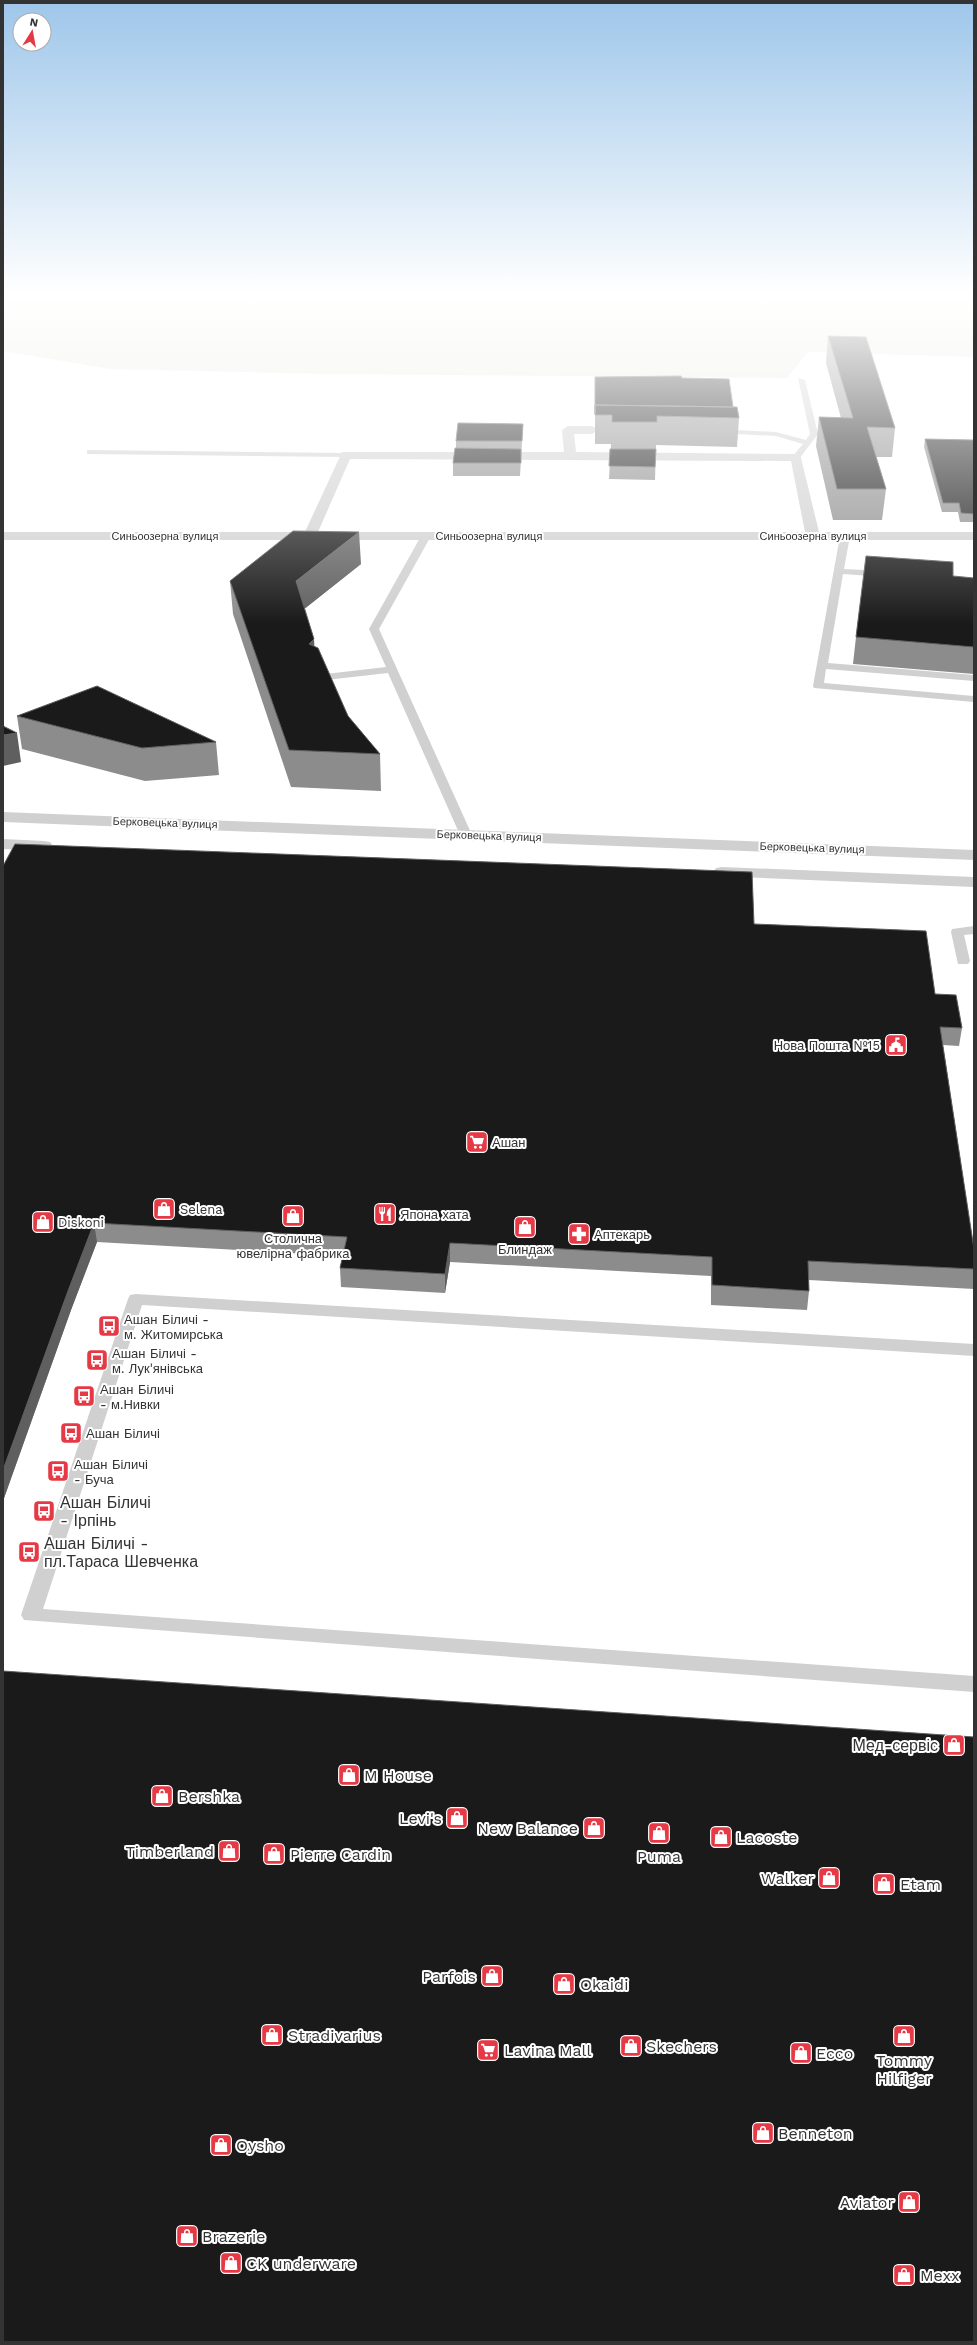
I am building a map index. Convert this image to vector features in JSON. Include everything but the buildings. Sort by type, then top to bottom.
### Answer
[{"type":"street","points":[[570,456],[568,430],[596,430]]},
{"type":"street","points":[[310,536],[346,455],[796,457],[813,536]]},
{"type":"street","name":"Синьоозерна вулиця","points":[[3,536],[974,536]]},
{"type":"street","name":"Берковецька вулиця","points":[[3,817],[974,854]]},
{"type":"street","points":[[3,844],[59,846]]},
{"type":"street","points":[[704,871],[974,882]]},
{"type":"lane","points":[[796,457],[814,434],[807,404]]},
{"type":"lane","points":[[710,431],[776,434],[808,443]]},
{"type":"lane","points":[[90,452],[346,455]]},
{"type":"lane","points":[[426,536],[374,628],[466,835]]},
{"type":"lane","points":[[845,536],[818,686],[974,699]]},
{"type":"lane","points":[[839,571],[895,575]]},
{"type":"lane","points":[[822,666],[974,678]]},
{"type":"lane","points":[[317,678],[392,669]]},
{"type":"lane","points":[[963,961],[957,932],[974,930]]},
{"type":"lane","points":[[974,1350],[136,1299],[31,1615],[974,1684]]},
{"type":"place","name":"Нова Пошта №15","points":[[896,1045]]},
{"type":"place","name":"Ашан","points":[[477,1142]]},
{"type":"place","name":"Selena","points":[[164,1209]]},
{"type":"place","name":"Япона хата","points":[[385,1214]]},
{"type":"place","name":"Столична ювелірна фабрика","points":[[293,1216]]},
{"type":"place","name":"Diskoni","points":[[43,1222]]},
{"type":"place","name":"Блиндаж","points":[[525,1227]]},
{"type":"place","name":"Аптекарь","points":[[579,1234]]},
{"type":"place","name":"Ашан Біличі - м. Житомирська","points":[[109,1326]]},
{"type":"place","name":"Ашан Біличі - м. Лук'янівська","points":[[97,1360]]},
{"type":"place","name":"Ашан Біличі - м.Нивки","points":[[84,1396]]},
{"type":"place","name":"Ашан Біличі","points":[[71,1433]]},
{"type":"place","name":"Ашан Біличі - Буча","points":[[58,1471]]},
{"type":"place","name":"Ашан Біличі - Ірпінь","points":[[44,1511]]},
{"type":"place","name":"Ашан Біличі - пл.Тараса Шевченка","points":[[29,1552]]},
{"type":"place","name":"Мед-сервіс","points":[[954,1745]]},
{"type":"place","name":"M House","points":[[349,1775]]},
{"type":"place","name":"Bershka","points":[[162,1796]]},
{"type":"place","name":"Levi's","points":[[457,1818]]},
{"type":"place","name":"New Balance","points":[[594,1828]]},
{"type":"place","name":"Puma","points":[[659,1833]]},
{"type":"place","name":"Lacoste","points":[[721,1837]]},
{"type":"place","name":"Timberland","points":[[229,1851]]},
{"type":"place","name":"Pierre Cardin","points":[[274,1854]]},
{"type":"place","name":"Walker","points":[[829,1878]]},
{"type":"place","name":"Etam","points":[[884,1884]]},
{"type":"place","name":"Parfois","points":[[492,1976]]},
{"type":"place","name":"Okaidi","points":[[564,1984]]},
{"type":"place","name":"Stradivarius","points":[[272,2035]]},
{"type":"place","name":"Tommy Hilfiger","points":[[904,2036]]},
{"type":"place","name":"Skechers","points":[[631,2046]]},
{"type":"place","name":"Lavina Mall","points":[[488,2050]]},
{"type":"place","name":"Ecco","points":[[801,2053]]},
{"type":"place","name":"Benneton","points":[[763,2133]]},
{"type":"place","name":"Oysho","points":[[221,2145]]},
{"type":"place","name":"Aviator","points":[[909,2202]]},
{"type":"place","name":"Brazerie","points":[[187,2236]]},
{"type":"place","name":"CK underware","points":[[231,2263]]},
{"type":"place","name":"Mexx","points":[[904,2275]]}]
